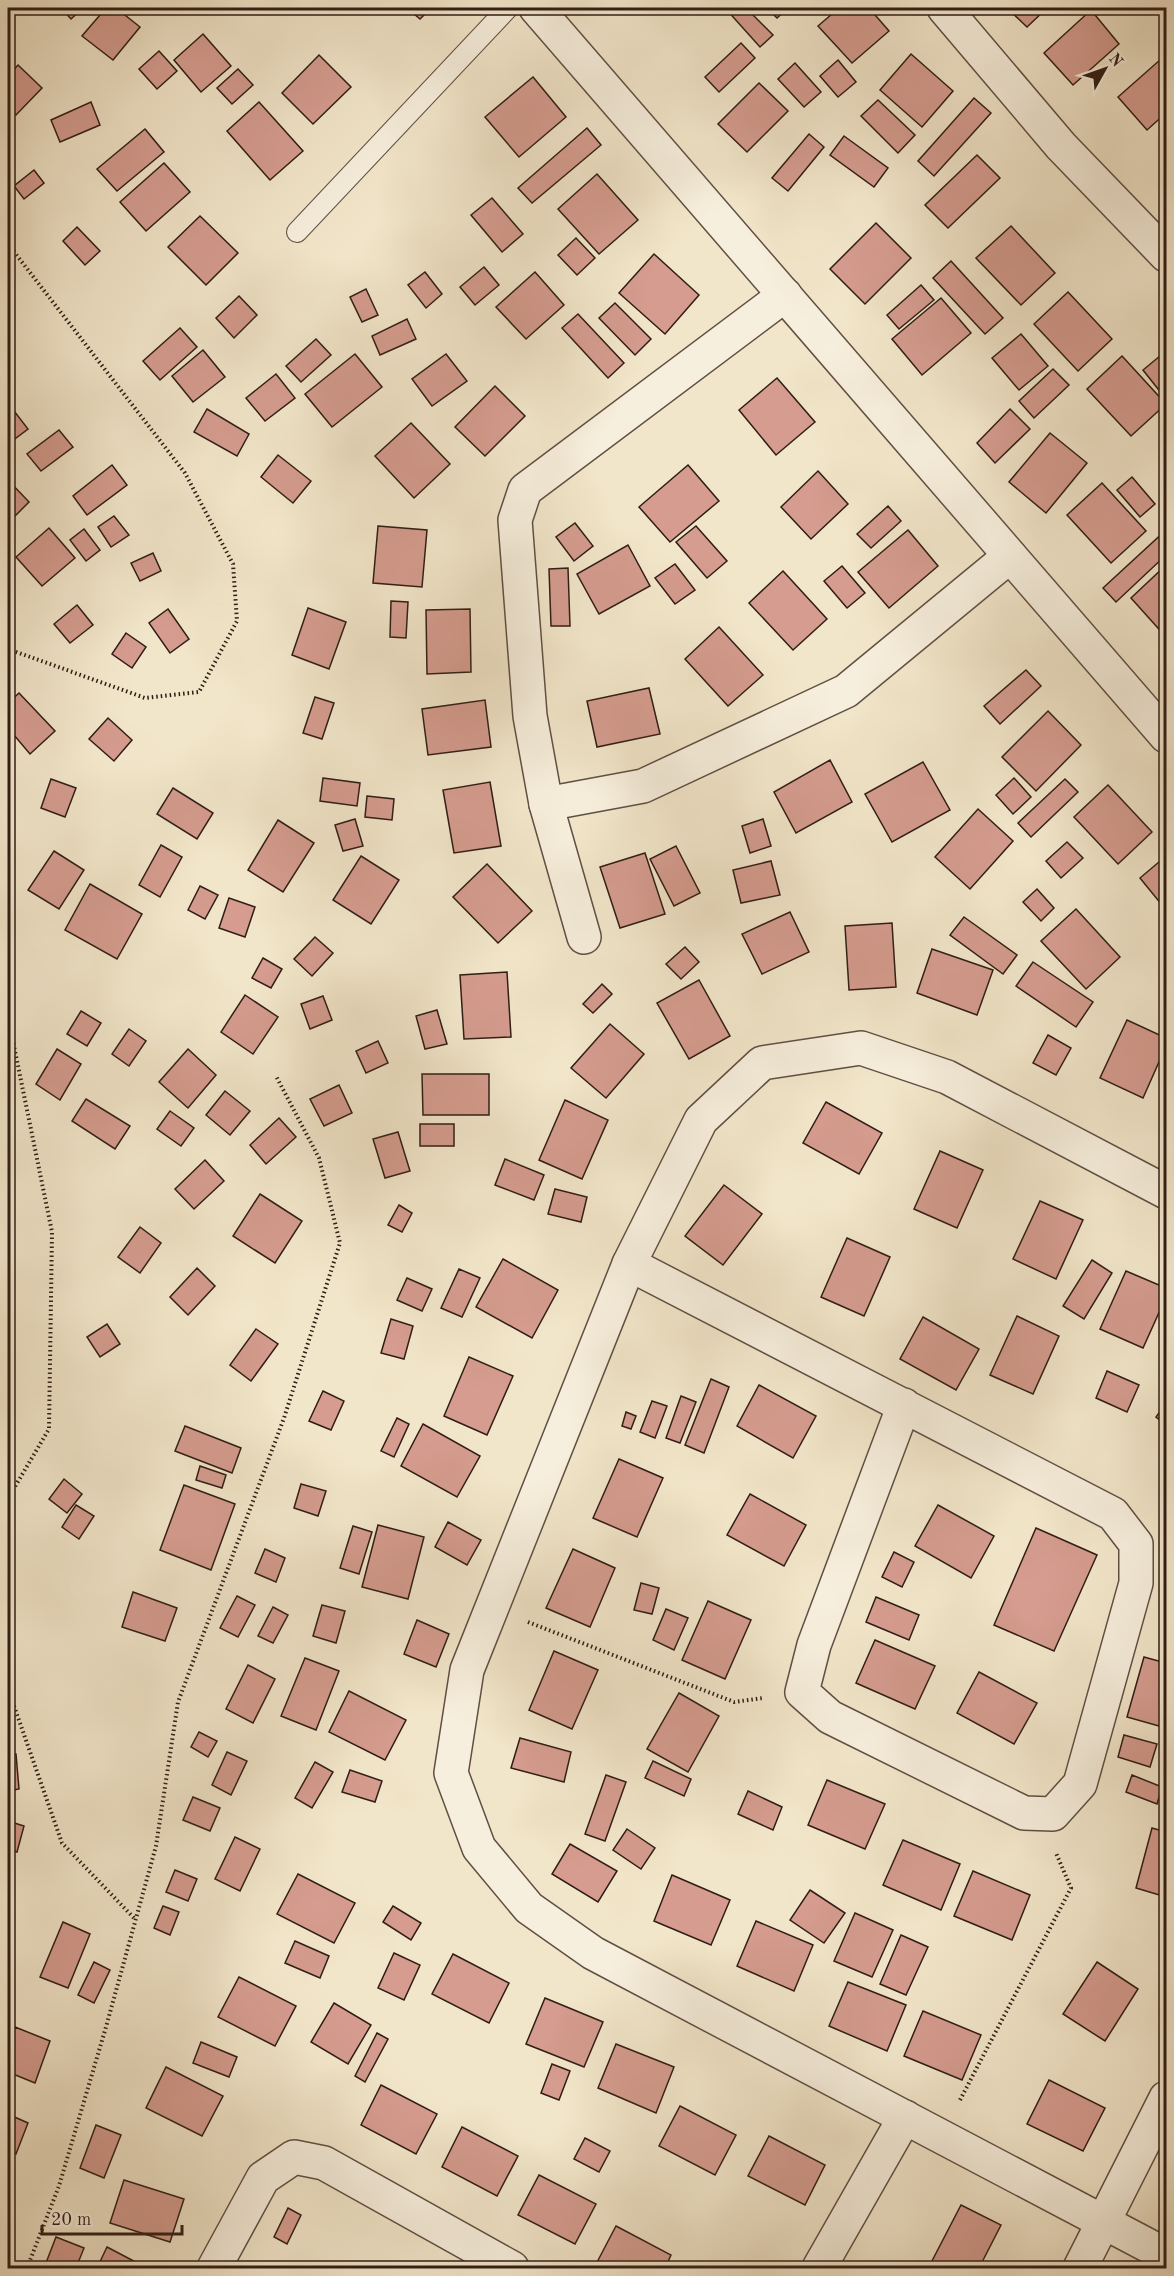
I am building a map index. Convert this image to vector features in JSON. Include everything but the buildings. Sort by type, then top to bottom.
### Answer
[{"type":"street","points":[[536,8],[1010,556],[1164,729]]},
{"type":"street","points":[[945,8],[1061,146],[1167,255]]},
{"type":"street","points":[[584,937],[546,804],[530,716],[515,520],[525,490],[784,295]]},
{"type":"street","points":[[546,804],[643,786],[846,691],[1010,556]]},
{"type":"street","points":[[1167,1192],[947,1077],[861,1048],[762,1063],[701,1120],[629,1264],[467,1670],[451,1773],[479,1848],[486,1857],[529,1908],[593,1953],[1167,2255]]},
{"type":"street","points":[[629,1264],[904,1405],[1113,1514],[1136,1544],[1136,1583],[1080,1784],[1053,1814],[1024,1814],[830,1717],[802,1692],[814,1644],[904,1405]]},
{"type":"street","points":[[1080,2268],[1167,2098]]},
{"type":"street","points":[[819,2268],[905,2117]]},
{"type":"street","points":[[214,2268],[263,2178],[294,2157],[324,2163],[512,2268]]},
{"type":"lane","points":[[297,232],[508,8]]},
{"type":"path","points":[[8,244],[185,473],[233,564],[237,621],[200,692],[145,698],[8,649]]},
{"type":"path","points":[[8,1017],[52,1232],[49,1429],[13,1490],[8,1492]]},
{"type":"path","points":[[27,2268],[58,2186],[106,2027],[156,1846],[178,1702],[284,1418],[340,1244],[319,1158],[276,1077]]},
{"type":"path","points":[[492,1608],[734,1702],[802,1692]]},
{"type":"path","points":[[8,1689],[62,1843],[135,1919]]},
{"type":"path","points":[[941,2136],[1071,1888],[1056,1857],[1053,1814]]}]
